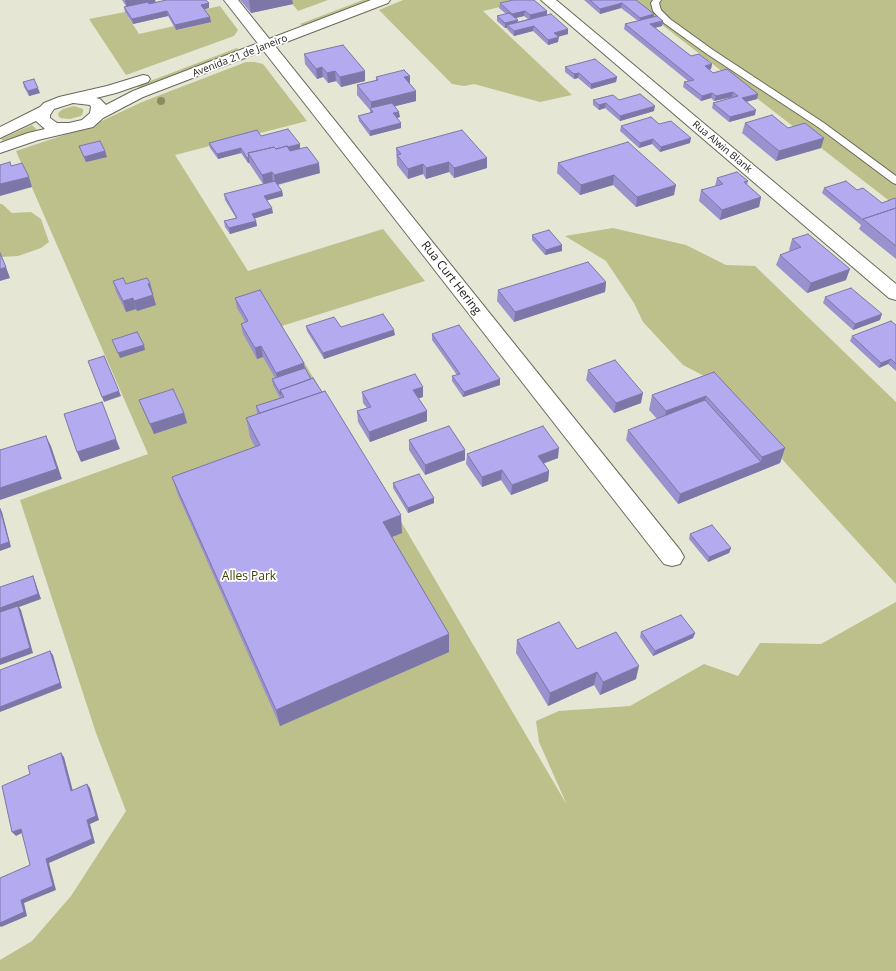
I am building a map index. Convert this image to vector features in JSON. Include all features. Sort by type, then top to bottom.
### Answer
[{"type":"street","name":"Rua Curt Hering","points":[[231,0],[672,557]]},
{"type":"street","name":"Avenida 21 de Janeiro","points":[[69,128],[87,124],[98,115],[138,94],[351,0]]},
{"type":"street","name":"Avenida 21 de Janeiro","points":[[44,111],[56,103],[126,85],[383,0]]},
{"type":"street","name":"Rua Alwin Blank","points":[[548,0],[896,294]]},
{"type":"street","points":[[73,98],[81,98],[95,102],[99,106],[98,115]]},
{"type":"street","points":[[44,111],[42,115],[43,120],[47,124],[52,127],[69,128]]},
{"type":"street","points":[[0,133],[44,111]]},
{"type":"street","points":[[0,148],[34,136],[69,128]]},
{"type":"lane","points":[[657,0],[655,4],[657,11],[667,21],[710,52],[821,126],[896,181]]},
{"type":"green space","points":[[289,0],[328,0],[298,11]]},
{"type":"green space","points":[[363,0],[370,0],[303,26],[300,24]]},
{"type":"green space","points":[[403,0],[530,0],[483,11],[572,95],[540,102],[474,84],[464,86],[452,84],[379,10]]},
{"type":"green space","points":[[630,0],[896,0],[896,206]]},
{"type":"green space","points":[[220,6],[238,30],[234,36],[126,75],[89,19],[125,12],[139,34],[174,26],[177,30],[210,22],[202,10]]},
{"type":"green space","points":[[237,48],[240,51],[140,89],[137,86]]},
{"type":"green space","name":"Alles Park","points":[[246,62],[263,64],[307,121],[175,155],[248,271],[383,229],[425,281],[282,326],[406,530],[567,805],[539,742],[536,721],[559,711],[630,706],[704,664],[738,676],[760,643],[821,644],[896,602],[896,971],[0,971],[0,960],[32,941],[71,896],[126,811],[96,733],[20,500],[148,454],[16,151],[91,126],[142,102]]},
{"type":"green space","points":[[74,106],[83,109],[81,116],[70,119],[60,118],[58,115],[59,112],[63,109]]},
{"type":"green space","points":[[32,125],[37,130],[3,141],[1,139]]},
{"type":"green space","points":[[0,204],[12,213],[31,212],[41,219],[49,242],[41,248],[18,256],[0,257]]},
{"type":"green space","points":[[613,228],[686,245],[726,265],[755,266],[896,402],[896,584],[708,378],[683,365],[643,322],[634,303],[606,261],[565,236]]},
{"type":"building","points":[[166,0],[206,0],[209,3],[201,5],[210,17],[175,25],[167,11],[132,19],[124,7]]},
{"type":"building","points":[[513,0],[534,0],[547,11],[530,15],[525,11],[512,14],[500,3]]},
{"type":"building","points":[[590,0],[636,0],[654,14],[640,18],[622,3],[600,9]]},
{"type":"building","points":[[509,13],[518,20],[505,23],[497,16]]},
{"type":"building","points":[[551,14],[568,29],[554,33],[559,37],[548,40],[534,26],[514,31],[507,25]]},
{"type":"building","points":[[657,16],[663,21],[650,24],[691,56],[699,54],[712,64],[705,66],[713,73],[727,69],[758,94],[742,98],[756,110],[730,117],[713,103],[738,96],[733,92],[716,96],[712,93],[702,96],[684,82],[694,80],[625,24]]},
{"type":"building","points":[[343,45],[365,71],[340,77],[335,71],[327,73],[322,67],[316,69],[304,54]]},
{"type":"building","points":[[595,59],[617,77],[591,84],[579,73],[574,74],[565,67]]},
{"type":"building","points":[[404,70],[410,76],[404,77],[416,91],[371,102],[357,85],[378,80],[376,77]]},
{"type":"building","points":[[34,79],[38,88],[28,91],[23,82]]},
{"type":"building","points":[[640,94],[655,106],[620,116],[606,103],[599,105],[593,100],[613,95],[619,100]]},
{"type":"building","points":[[392,103],[399,112],[393,113],[401,123],[370,131],[358,116],[373,112],[370,108]]},
{"type":"building","points":[[772,115],[788,128],[805,123],[824,138],[779,151],[745,123]]},
{"type":"building","points":[[651,117],[659,124],[671,121],[691,138],[661,147],[653,139],[640,143],[621,126]]},
{"type":"building","points":[[288,129],[300,144],[276,149],[274,147],[248,153],[249,157],[247,158],[241,148],[217,154],[209,143],[257,130],[261,136]]},
{"type":"building","points":[[462,130],[487,158],[454,168],[449,162],[426,168],[423,164],[408,169],[397,155],[401,154],[396,148]]},
{"type":"building","points":[[100,141],[105,151],[84,157],[79,146]]},
{"type":"building","points":[[628,142],[676,185],[637,197],[614,175],[581,185],[558,163]]},
{"type":"building","points":[[287,146],[290,151],[307,147],[319,163],[274,175],[272,172],[262,175],[248,153],[274,147],[276,149]]},
{"type":"building","points":[[10,162],[11,166],[22,163],[29,177],[0,184],[0,165]]},
{"type":"building","points":[[737,172],[748,181],[744,182],[761,197],[722,210],[701,190],[723,184],[717,178]]},
{"type":"building","points":[[275,181],[282,191],[264,196],[272,208],[252,214],[256,221],[229,228],[224,221],[237,218],[224,194]]},
{"type":"building","points":[[846,181],[857,190],[863,188],[882,203],[895,198],[896,208],[863,220],[824,188]]},
{"type":"building","points":[[896,208],[896,246],[863,219]]},
{"type":"building","points":[[549,230],[562,245],[546,250],[532,235]]},
{"type":"building","points":[[808,234],[850,269],[811,283],[780,255],[801,247],[792,239]]},
{"type":"building","points":[[0,253],[6,267],[0,269]]},
{"type":"building","points":[[588,262],[606,282],[515,312],[498,290]]},
{"type":"building","points":[[123,278],[126,284],[147,278],[153,295],[134,301],[133,298],[123,301],[113,281]]},
{"type":"building","points":[[851,288],[882,314],[855,324],[825,297]]},
{"type":"building","points":[[260,290],[304,363],[276,373],[261,346],[255,348],[241,324],[248,321],[235,298]]},
{"type":"building","points":[[383,314],[394,330],[323,353],[306,326],[334,317],[341,327]]},
{"type":"building","points":[[891,321],[896,325],[896,364],[891,359],[881,363],[852,336]]},
{"type":"building","points":[[459,325],[500,379],[464,392],[452,376],[460,374],[432,334]]},
{"type":"building","points":[[137,332],[144,345],[118,353],[112,340]]},
{"type":"building","points":[[104,356],[119,391],[102,397],[88,361]]},
{"type":"building","points":[[615,360],[643,393],[616,403],[588,370]]},
{"type":"building","points":[[305,368],[311,379],[280,390],[281,395],[272,379]]},
{"type":"building","points":[[714,372],[785,448],[762,457],[706,396],[666,411],[652,395]]},
{"type":"building","points":[[415,374],[423,387],[413,390],[427,411],[369,432],[357,411],[371,407],[362,392]]},
{"type":"building","points":[[313,378],[322,392],[260,413],[256,406],[284,397],[280,390]]},
{"type":"building","points":[[173,389],[184,413],[150,424],[139,400]]},
{"type":"building","points":[[325,391],[401,515],[383,522],[449,634],[276,710],[172,477],[260,445],[246,418]]},
{"type":"building","points":[[705,400],[761,462],[680,494],[628,430]]},
{"type":"building","points":[[102,402],[116,439],[77,452],[64,414]]},
{"type":"building","points":[[449,426],[465,450],[425,465],[409,440]]},
{"type":"building","points":[[543,426],[559,448],[538,456],[549,471],[512,485],[502,470],[482,477],[467,454]]},
{"type":"building","points":[[46,436],[57,469],[0,488],[0,450]]},
{"type":"building","points":[[419,474],[434,498],[408,508],[393,483]]},
{"type":"building","points":[[0,509],[9,542],[0,545]]},
{"type":"building","points":[[712,525],[731,548],[709,557],[690,534]]},
{"type":"building","points":[[33,576],[38,594],[0,608],[0,587]]},
{"type":"building","points":[[18,606],[30,648],[0,659],[0,612]]},
{"type":"building","points":[[681,615],[695,633],[655,651],[641,632]]},
{"type":"building","points":[[559,622],[577,649],[616,632],[639,666],[603,682],[597,672],[550,693],[517,640]]},
{"type":"building","points":[[50,651],[60,683],[0,707],[0,670]]},
{"type":"building","points":[[61,753],[71,791],[87,784],[96,816],[87,820],[92,839],[46,859],[53,886],[21,900],[24,912],[0,923],[0,878],[30,865],[21,829],[12,832],[2,786],[30,774],[28,766]]}]
